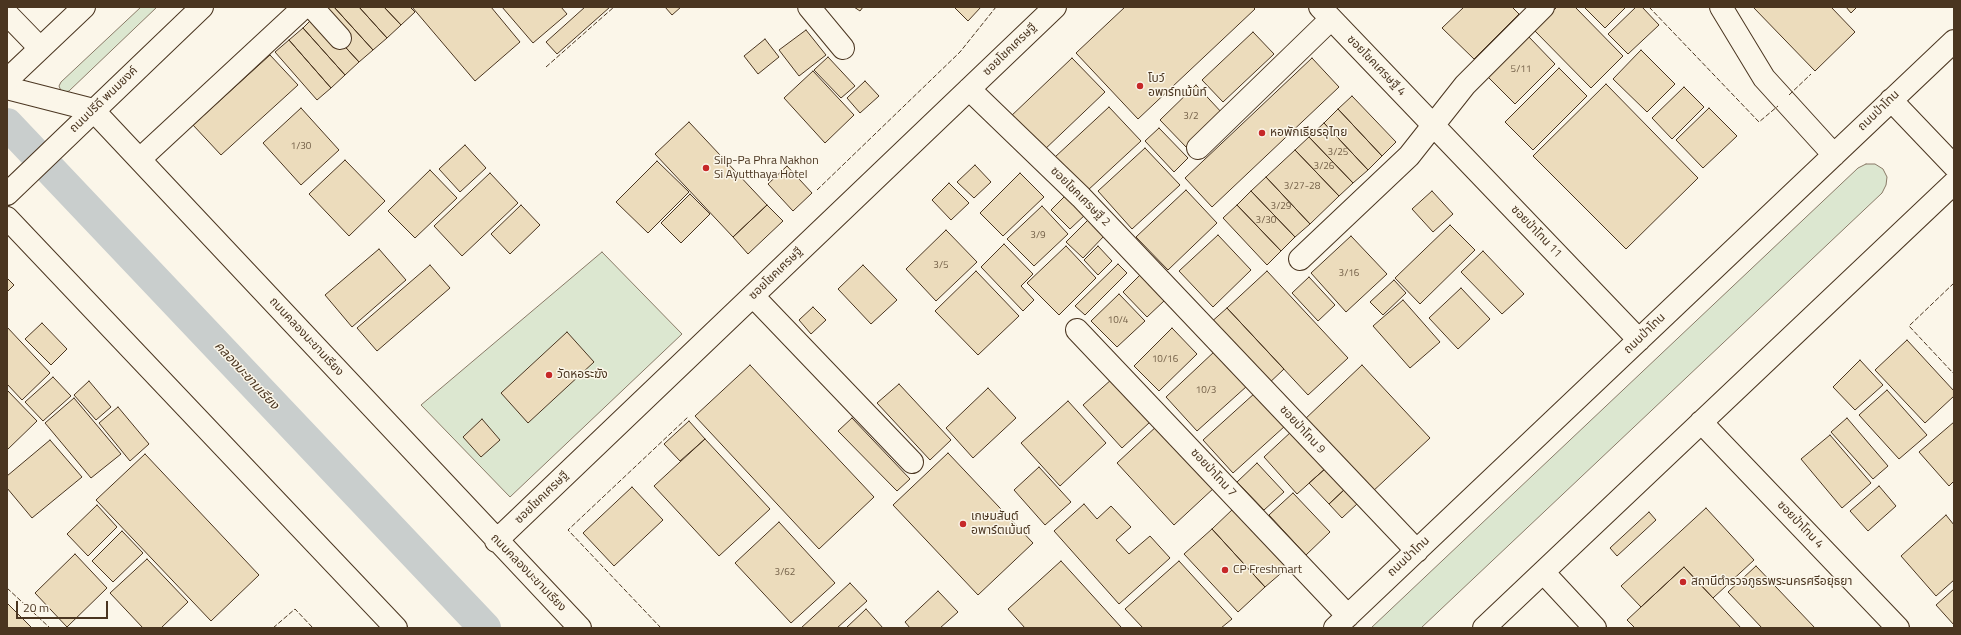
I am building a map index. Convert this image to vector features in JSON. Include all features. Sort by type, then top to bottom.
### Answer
[{"type":"street","points":[[84,7],[40,48],[10,80],[36,95],[93,110]]},
{"type":"street","name":"ถนนปรีดี พนมยงค์","points":[[12,190],[71,131],[202,7]]},
{"type":"street","points":[[140,159],[304,7]]},
{"type":"street","points":[[312,7],[340,38]]},
{"type":"street","points":[[809,7],[843,48]]},
{"type":"street","name":"ซอยโชคเศรษฐี","points":[[496,541],[1055,7]]},
{"type":"street","points":[[1300,259],[1409,156],[1464,85],[1543,7]]},
{"type":"street","points":[[1721,7],[1764,78],[1834,155]]},
{"type":"street","points":[[1198,148],[1326,13]]},
{"type":"street","name":"ซอยโชคเศรษฐี 4","points":[[1326,13],[1433,125]]},
{"type":"street","points":[[7,14],[40,48]]},
{"type":"street","name":"ถนนป่าโทน","points":[[1342,622],[1954,41]]},
{"type":"street","name":"ซอยโชคเศรษฐี 2","points":[[969,89],[1081,197],[1188,309]]},
{"type":"street","points":[[1891,100],[1954,166]]},
{"type":"street","name":"ถนนคลองมะขามเรียง","points":[[93,110],[496,541],[580,628]]},
{"type":"street","name":"ซอยป่าโทน 11","points":[[1433,125],[1639,340]]},
{"type":"street","points":[[1484,628],[1954,183]]},
{"type":"street","points":[[7,218],[396,628]]},
{"type":"street","points":[[753,296],[912,462]]},
{"type":"street","name":"ซอยป่าโทน 9","points":[[1188,309],[1416,551]]},
{"type":"street","name":"ซอยป่าโทน 7","points":[[1077,330],[1342,622]]},
{"type":"street","name":"ซอยป่าโทน 4","points":[[1701,422],[1898,628]]},
{"type":"street","points":[[1543,572],[1596,628]]},
{"type":"green space","points":[[141,7],[157,7],[69,91],[61,91],[59,86],[61,82]]},
{"type":"green space","points":[[1866,164],[1875,164],[1883,169],[1887,177],[1886,185],[1882,193],[1421,628],[1371,628],[1858,168]]},
{"type":"green space","points":[[602,252],[682,334],[510,497],[421,405]]},
{"type":"building","points":[[325,7],[334,7],[373,50],[359,62],[316,15]]},
{"type":"building","points":[[334,7],[359,7],[387,38],[373,50]]},
{"type":"building","points":[[359,7],[384,7],[401,25],[387,38]]},
{"type":"building","points":[[384,7],[410,7],[415,12],[401,25]]},
{"type":"building","points":[[412,7],[491,7],[520,42],[475,81]]},
{"type":"building","points":[[502,7],[561,7],[567,14],[533,43]]},
{"type":"building","points":[[585,7],[610,7],[557,54],[546,42]]},
{"type":"building","points":[[665,7],[681,7],[672,15]]},
{"type":"building","points":[[854,7],[863,7],[860,11]]},
{"type":"building","points":[[954,7],[981,7],[968,21]]},
{"type":"building","name":"โบว์ อพาร์ทเม้นท์","points":[[1125,7],[1253,7],[1255,9],[1138,119],[1076,53]]},
{"type":"building","points":[[1464,7],[1512,7],[1519,14],[1474,59],[1442,28]]},
{"type":"building","points":[[1557,7],[1575,7],[1623,56],[1591,88],[1534,30]]},
{"type":"building","points":[[1584,7],[1626,7],[1605,28]]},
{"type":"building","points":[[1636,7],[1642,7],[1659,25],[1628,54],[1608,34]]},
{"type":"building","points":[[1753,7],[1831,7],[1855,32],[1815,71]]},
{"type":"building","points":[[1846,7],[1857,7],[1851,13]]},
{"type":"building","points":[[316,15],[359,62],[345,75],[303,28]]},
{"type":"building","points":[[303,28],[345,75],[331,88],[289,40]]},
{"type":"building","points":[[806,30],[826,55],[799,76],[779,50]]},
{"type":"building","points":[[1253,32],[1274,54],[1223,102],[1202,80]]},
{"type":"building","points":[[1528,36],[1555,64],[1515,104],[1487,76]]},
{"type":"building","points":[[765,39],[779,57],[758,74],[744,56]]},
{"type":"building","points":[[289,40],[331,88],[317,100],[275,52]]},
{"type":"building","points":[[1641,50],[1675,84],[1647,112],[1613,79]]},
{"type":"building","points":[[270,55],[298,85],[221,155],[193,125]]},
{"type":"building","points":[[828,57],[855,86],[841,98],[814,70]]},
{"type":"building","points":[[1072,58],[1105,92],[1042,152],[1009,118]]},
{"type":"building","name":"หอพักเธียรอุไทย","points":[[1312,58],[1339,87],[1212,207],[1185,178]]},
{"type":"building","points":[[1559,68],[1587,96],[1533,150],[1505,122]]},
{"type":"building","points":[[813,71],[854,115],[825,143],[784,98]]},
{"type":"building","points":[[865,81],[879,96],[860,113],[847,98]]},
{"type":"building","points":[[1606,84],[1698,178],[1626,249],[1533,156]]},
{"type":"building","points":[[1196,85],[1223,114],[1187,148],[1160,120]]},
{"type":"building","points":[[1684,87],[1704,107],[1672,139],[1652,118]]},
{"type":"building","points":[[1352,96],[1396,142],[1382,156],[1338,109]]},
{"type":"building","points":[[1109,107],[1141,141],[1087,191],[1055,157]]},
{"type":"building","points":[[301,108],[339,150],[301,185],[263,143]]},
{"type":"building","points":[[1709,108],[1737,136],[1703,168],[1676,140]]},
{"type":"building","points":[[1338,109],[1382,156],[1368,170],[1324,123]]},
{"type":"building","points":[[689,122],[767,205],[733,237],[655,154]]},
{"type":"building","points":[[1324,123],[1368,170],[1353,183],[1309,137]]},
{"type":"building","points":[[1159,128],[1188,158],[1174,172],[1145,141]]},
{"type":"building","points":[[1309,137],[1353,183],[1339,196],[1295,150]]},
{"type":"building","points":[[465,145],[486,168],[460,192],[439,169]]},
{"type":"building","points":[[1145,148],[1180,185],[1132,229],[1098,191]]},
{"type":"building","points":[[1295,150],[1339,196],[1310,224],[1266,177]]},
{"type":"building","points":[[345,160],[385,201],[349,236],[309,194]]},
{"type":"building","points":[[657,161],[689,192],[648,233],[616,202]]},
{"type":"building","points":[[975,165],[991,182],[974,198],[957,182]]},
{"type":"building","points":[[787,166],[812,193],[793,211],[768,184]]},
{"type":"building","points":[[430,170],[457,198],[415,238],[388,211]]},
{"type":"building","points":[[490,173],[518,203],[462,256],[434,226]]},
{"type":"building","points":[[1020,173],[1044,197],[1003,236],[980,213]]},
{"type":"building","points":[[1266,177],[1310,224],[1295,237],[1251,191]]},
{"type":"building","points":[[949,183],[969,203],[951,220],[932,200]]},
{"type":"building","points":[[1186,190],[1217,223],[1168,270],[1136,237]]},
{"type":"building","points":[[1251,191],[1295,237],[1281,251],[1237,205]]},
{"type":"building","points":[[1432,191],[1453,214],[1433,232],[1412,209]]},
{"type":"building","points":[[690,194],[710,214],[681,243],[661,223]]},
{"type":"building","points":[[1067,194],[1086,214],[1070,229],[1051,210]]},
{"type":"building","points":[[521,205],[540,225],[510,254],[491,234]]},
{"type":"building","points":[[767,205],[783,221],[748,254],[733,237]]},
{"type":"building","points":[[1237,205],[1281,251],[1267,265],[1223,218]]},
{"type":"building","points":[[1042,206],[1068,234],[1034,266],[1007,239]]},
{"type":"building","points":[[1089,219],[1105,235],[1083,258],[1066,242]]},
{"type":"building","points":[[1450,225],[1475,250],[1420,304],[1395,278]]},
{"type":"building","points":[[946,230],[977,262],[936,301],[906,269]]},
{"type":"building","points":[[1218,235],[1251,270],[1213,307],[1179,271]]},
{"type":"building","points":[[1351,236],[1387,274],[1346,312],[1311,273]]},
{"type":"building","points":[[1004,244],[1033,274],[1021,286],[1034,300],[1023,311],[981,267]]},
{"type":"building","points":[[1066,246],[1096,278],[1059,315],[1027,283]]},
{"type":"building","points":[[1098,246],[1112,261],[1098,275],[1084,260]]},
{"type":"building","points":[[379,249],[406,280],[352,327],[325,295]]},
{"type":"building","points":[[1483,251],[1524,294],[1502,314],[1461,272]]},
{"type":"building","points":[[1118,264],[1127,273],[1085,315],[1075,306]]},
{"type":"building","points":[[430,265],[450,288],[377,351],[357,328]]},
{"type":"building","points":[[863,265],[897,300],[871,324],[838,289]]},
{"type":"building","points":[[976,271],[1019,316],[978,355],[935,311]]},
{"type":"building","points":[[1267,271],[1348,358],[1308,395],[1227,308]]},
{"type":"building","points":[[1141,274],[1165,300],[1147,317],[1123,292]]},
{"type":"building","points":[[1309,277],[1335,305],[1318,321],[1292,293]]},
{"type":"building","points":[[7,278],[14,285],[7,292]]},
{"type":"building","points":[[1394,280],[1406,293],[1383,315],[1370,302]]},
{"type":"building","points":[[1461,288],[1490,319],[1458,349],[1429,318]]},
{"type":"building","points":[[1119,294],[1145,321],[1117,347],[1091,321]]},
{"type":"building","points":[[1403,300],[1440,342],[1410,368],[1373,326]]},
{"type":"building","points":[[813,307],[826,320],[811,334],[799,320]]},
{"type":"building","points":[[1227,308],[1284,369],[1266,386],[1209,324]]},
{"type":"building","points":[[42,323],[67,349],[51,365],[25,339]]},
{"type":"building","points":[[7,327],[50,373],[22,400],[7,384]]},
{"type":"building","points":[[1172,328],[1197,354],[1159,391],[1134,366]]},
{"type":"building","points":[[567,332],[594,362],[528,423],[501,393]]},
{"type":"building","points":[[1907,340],[1954,391],[1954,396],[1925,423],[1875,370]]},
{"type":"building","points":[[1215,351],[1247,386],[1197,431],[1166,397]]},
{"type":"building","points":[[1860,360],[1883,385],[1855,410],[1833,387]]},
{"type":"building","points":[[750,365],[874,497],[819,549],[695,416]]},
{"type":"building","points":[[1362,365],[1430,438],[1371,493],[1303,421]]},
{"type":"building","points":[[53,377],[71,396],[43,421],[25,402]]},
{"type":"building","points":[[1112,379],[1150,422],[1122,448],[1083,405]]},
{"type":"building","points":[[89,381],[111,407],[96,420],[74,395]]},
{"type":"building","points":[[899,384],[951,440],[930,460],[877,403]]},
{"type":"building","points":[[988,388],[1016,418],[973,458],[946,428]]},
{"type":"building","points":[[7,390],[37,421],[7,450]]},
{"type":"building","points":[[1887,390],[1927,435],[1899,459],[1859,415]]},
{"type":"building","points":[[1255,393],[1285,426],[1233,473],[1203,440]]},
{"type":"building","points":[[74,398],[121,454],[91,478],[45,423]]},
{"type":"building","points":[[1068,401],[1106,443],[1060,486],[1021,443]]},
{"type":"building","points":[[118,407],[149,444],[130,461],[99,423]]},
{"type":"building","points":[[852,418],[910,479],[897,491],[838,431]]},
{"type":"building","points":[[1847,418],[1888,466],[1873,479],[1831,432]]},
{"type":"building","points":[[482,419],[500,440],[481,457],[463,437]]},
{"type":"building","points":[[689,421],[705,439],[680,461],[664,444]]},
{"type":"building","points":[[1954,422],[1954,481],[1949,486],[1919,452]]},
{"type":"building","points":[[1158,425],[1215,487],[1174,525],[1117,463]]},
{"type":"building","points":[[1292,431],[1326,468],[1297,494],[1264,457]]},
{"type":"building","points":[[1830,435],[1871,483],[1842,508],[1801,459]]},
{"type":"building","points":[[705,439],[770,509],[719,556],[654,486]]},
{"type":"building","points":[[50,440],[82,477],[32,518],[7,488],[7,476]]},
{"type":"building","name":"เกษมสันต์ อพาร์ตเม้นต์","points":[[948,453],[1033,543],[978,595],[893,505]]},
{"type":"building","points":[[145,454],[259,575],[211,621],[96,500]]},
{"type":"building","points":[[1257,463],[1284,492],[1264,510],[1237,482]]},
{"type":"building","points":[[1039,467],[1071,502],[1045,525],[1014,490]]},
{"type":"building","points":[[1326,468],[1345,489],[1329,504],[1309,483]]},
{"type":"building","points":[[1879,486],[1896,506],[1868,531],[1850,511]]},
{"type":"building","points":[[632,487],[663,520],[614,566],[583,533]]},
{"type":"building","points":[[1345,489],[1358,503],[1342,518],[1329,504]]},
{"type":"building","points":[[1293,493],[1330,532],[1306,555],[1269,515]]},
{"type":"building","points":[[1084,504],[1097,519],[1111,506],[1131,527],[1116,540],[1129,554],[1150,536],[1170,558],[1119,604],[1054,531]]},
{"type":"building","points":[[97,505],[117,527],[88,556],[67,534]]},
{"type":"building","points":[[1706,508],[1754,560],[1713,598],[1684,567],[1641,607],[1621,586]]},
{"type":"building","points":[[1233,509],[1287,568],[1265,587],[1212,529]]},
{"type":"building","points":[[1649,512],[1656,520],[1617,556],[1610,548]]},
{"type":"building","points":[[1946,515],[1954,525],[1954,580],[1936,596],[1901,556]]},
{"type":"building","points":[[779,522],[835,583],[791,623],[735,563]]},
{"type":"building","name":"CP Freshmart","points":[[1212,529],[1265,587],[1238,612],[1184,554]]},
{"type":"building","points":[[122,531],[143,553],[113,582],[92,561]]},
{"type":"building","points":[[75,554],[107,588],[67,627],[35,593]]},
{"type":"building","points":[[147,559],[188,602],[161,628],[143,628],[110,593]]},
{"type":"building","points":[[1061,561],[1121,627],[1120,628],[1025,628],[1008,609]]},
{"type":"building","points":[[1179,561],[1232,619],[1221,628],[1143,628],[1125,609]]},
{"type":"building","points":[[1756,566],[1815,628],[1762,628],[1728,592]]},
{"type":"building","name":"สถานีตำรวจภูธรพระนครศรีอยุธยา","points":[[1684,567],[1741,628],[1635,628],[1627,620]]},
{"type":"building","points":[[850,583],[867,601],[837,628],[801,628]]},
{"type":"building","points":[[1954,589],[1954,625],[1936,605]]},
{"type":"building","points":[[938,591],[958,612],[940,628],[910,628],[905,622]]},
{"type":"building","points":[[7,603],[32,628],[7,628]]},
{"type":"building","points":[[866,609],[883,628],[846,628]]},
{"type":"waterway","name":"คลองมะขามเรียง","points":[[7,124],[485,628]]},
{"type":"fence","points":[[546,67],[614,7]]},
{"type":"fence","points":[[817,190],[960,52],[996,7]]},
{"type":"fence","points":[[1649,7],[1759,122],[1778,106]]},
{"type":"fence","points":[[1789,95],[1811,74]]},
{"type":"fence","points":[[1954,283],[1909,326],[1954,374]]},
{"type":"fence","points":[[661,628],[568,530],[688,417]]},
{"type":"fence","points":[[7,588],[50,628]]},
{"type":"fence","points":[[273,628],[295,609],[313,628]]},
{"type":"place","name":"โบว์ อพาร์ทเม้นท์","points":[[1140,86]]},
{"type":"place","name":"หอพักเธียรอุไทย","points":[[1262,133]]},
{"type":"place","name":"Silp-Pa Phra Nakhon Si Ayutthaya Hotel","points":[[706,168]]},
{"type":"place","name":"วัดหอระฆัง","points":[[549,375]]},
{"type":"place","name":"เกษมสันต์ อพาร์ตเม้นต์","points":[[963,524]]},
{"type":"place","name":"CP Freshmart","points":[[1225,570]]},
{"type":"place","name":"สถานีตำรวจภูธรพระนครศรีอยุธยา","points":[[1683,582]]}]
